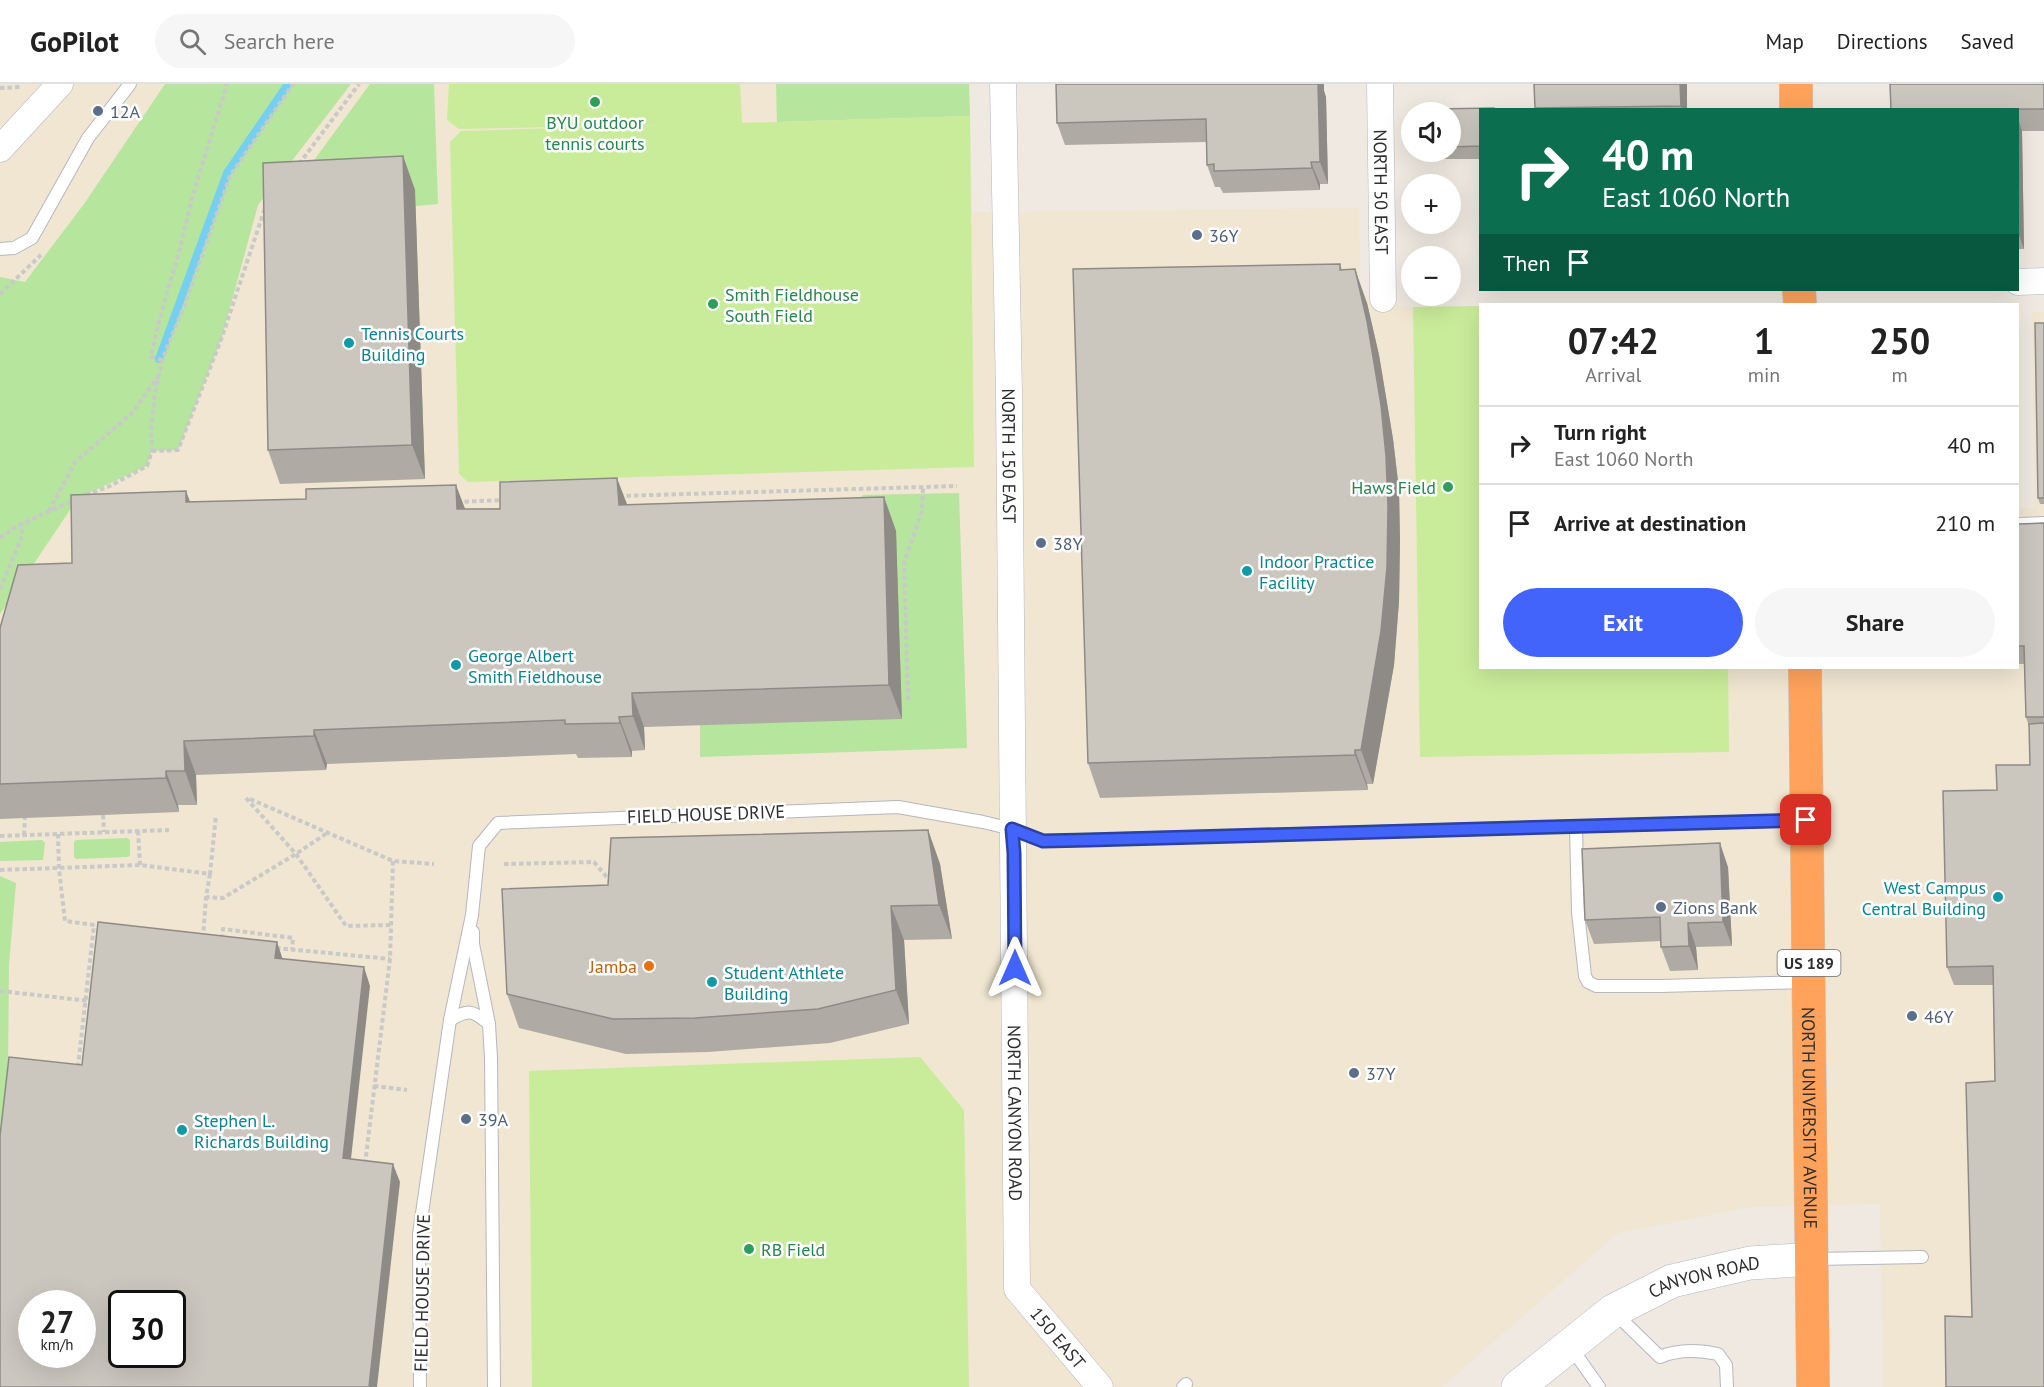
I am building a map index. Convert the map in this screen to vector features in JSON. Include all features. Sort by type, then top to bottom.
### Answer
[{"type":"highway","points":[[1796,84],[1796,108]]},
{"type":"highway","name":"NORTH UNIVERSITY AVENUE","points":[[1805,669],[1813,1387]]},
{"type":"main road","name":"CANYON ROAD","points":[[1518,1387],[1613,1311],[1672,1281],[1750,1263],[1813,1259]]},
{"type":"street","points":[[0,149],[60,84]]},
{"type":"street","name":"NORTH 150 EAST","points":[[1004,84],[1012,829]]},
{"type":"street","name":"NORTH 50 EAST","points":[[1380,84],[1383,299]]},
{"type":"street","points":[[2019,282],[2044,281]]},
{"type":"street","name":"NORTH CANYON ROAD","points":[[1012,829],[1017,1288]]},
{"type":"street","name":"150 EAST","points":[[1017,1288],[1100,1387]]},
{"type":"lane","points":[[0,249],[14,248],[32,238],[88,138],[130,84]]},
{"type":"lane","points":[[2019,524],[2044,523]]},
{"type":"lane","name":"FIELD HOUSE DRIVE","points":[[420,1387],[419,1234],[450,1020],[472,915],[479,846],[498,823],[898,807],[1012,829],[1043,841],[1806,820]]},
{"type":"lane","points":[[1576,827],[1578,912],[1585,976],[1588,982],[1596,986],[1809,982]]},
{"type":"lane","name":"FIELD HOUSE DRIVE","points":[[472,915],[473,944],[489,1023],[491,1058],[494,1387]]},
{"type":"lane","points":[[450,1020],[462,1013],[476,1013],[489,1023]]},
{"type":"lane","name":"CANYON ROAD","points":[[1813,1259],[1922,1257]]},
{"type":"lane","points":[[1613,1311],[1660,1357],[1672,1352],[1705,1351],[1718,1354],[1726,1365],[1727,1387]]},
{"type":"lane","points":[[1569,1345],[1599,1387]]},
{"type":"path","points":[[0,88],[20,88],[23,84]]},
{"type":"path","points":[[162,360],[152,357],[159,321],[193,195],[227,84]]},
{"type":"path","points":[[0,538],[24,523],[110,486],[147,466],[152,451],[150,431],[162,360],[185,304],[230,176],[293,84]]},
{"type":"path","points":[[295,169],[359,84]]},
{"type":"path","points":[[152,451],[178,450],[222,337],[265,207],[271,199]]},
{"type":"path","points":[[0,294],[18,275],[34,264],[46,249]]},
{"type":"path","points":[[48,512],[75,462],[131,414],[159,376]]},
{"type":"path","points":[[612,497],[957,486]]},
{"type":"path","points":[[908,700],[904,563],[922,512],[923,487]]},
{"type":"path","points":[[78,498],[90,499]]},
{"type":"path","points":[[446,502],[505,500]]},
{"type":"path","points":[[0,589],[21,539],[24,523]]},
{"type":"path","points":[[392,926],[346,926],[296,854],[246,798],[393,861],[434,864]]},
{"type":"path","points":[[103,815],[104,832]]},
{"type":"path","points":[[203,940],[216,815]]},
{"type":"path","points":[[24,835],[25,818]]},
{"type":"path","points":[[0,836],[169,830]]},
{"type":"path","points":[[138,831],[140,865]]},
{"type":"path","points":[[206,897],[223,898],[328,832]]},
{"type":"path","points":[[58,834],[65,921],[105,926]]},
{"type":"path","points":[[364,1173],[390,959],[393,861]]},
{"type":"path","points":[[504,864],[594,862],[615,887]]},
{"type":"path","points":[[0,870],[140,865],[210,874]]},
{"type":"path","points":[[77,1076],[94,925]]},
{"type":"path","points":[[222,941],[223,929],[293,938],[292,949]]},
{"type":"path","points":[[192,938],[231,942]]},
{"type":"path","points":[[82,1071],[96,946]]},
{"type":"path","points":[[271,947],[390,959]]},
{"type":"path","points":[[0,991],[90,1001]]},
{"type":"path","points":[[374,1086],[407,1090]]},
{"type":"shaded area","points":[[0,84],[969,84],[972,212],[1359,208],[1360,295],[1383,299],[1408,308],[1479,306],[1479,669],[2019,669],[2019,509],[2035,508],[2032,312],[2044,312],[2044,1387],[1883,1387],[1880,1204],[1750,1207],[1618,1233],[1442,1387],[0,1387]]},
{"type":"green space","points":[[165,84],[351,84],[258,205],[222,337],[178,450],[152,451],[147,466],[78,498],[0,614],[0,277],[25,282],[84,204]]},
{"type":"green space","points":[[370,84],[434,84],[438,204],[416,206],[415,191],[287,197]]},
{"type":"green space","name":"Smith Fieldhouse South Field","points":[[449,84],[740,84],[742,123],[970,116],[974,467],[468,482],[459,474],[450,142],[461,131],[661,125],[459,129],[447,120]]},
{"type":"green space","points":[[776,84],[969,84],[970,116],[777,122]]},
{"type":"green space","name":"Haws Field","points":[[1479,306],[1479,669],[1728,669],[1729,752],[1420,757],[1413,307]]},
{"type":"green space","points":[[959,493],[967,748],[700,757],[700,725],[824,533],[863,495]]},
{"type":"green space","points":[[127,838],[130,840],[128,857],[76,859],[74,857],[76,840]]},
{"type":"green space","points":[[42,840],[45,843],[43,860],[0,861],[0,842]]},
{"type":"green space","points":[[0,876],[16,883],[9,965],[8,1065],[0,1141]]},
{"type":"green space","name":"RB Field","points":[[920,1057],[964,1110],[969,1387],[532,1387],[529,1071]]},
{"type":"building","points":[[1056,84],[1318,84],[1320,162],[1311,162],[1312,168],[1214,171],[1214,164],[1207,165],[1206,119],[1057,123]]},
{"type":"building","points":[[1534,84],[1680,84],[1681,106],[1535,108]]},
{"type":"building","points":[[1890,84],[2044,84],[2044,109],[1891,108]]},
{"type":"building","points":[[1479,108],[1479,146],[1461,147],[1461,109]]},
{"type":"building","name":"Tennis Courts Building","points":[[403,156],[412,445],[268,450],[263,163]]},
{"type":"building","name":"Indoor Practice Facility","points":[[1340,264],[1340,270],[1355,269],[1367,321],[1381,405],[1386,456],[1387,567],[1381,631],[1361,750],[1355,750],[1355,755],[1088,763],[1073,269]]},
{"type":"building","points":[[2035,323],[2044,323],[2044,498],[2038,498]]},
{"type":"building","name":"George Albert Smith Fieldhouse","points":[[617,478],[619,505],[884,497],[889,685],[632,693],[633,716],[619,717],[620,723],[565,724],[565,720],[314,730],[314,736],[184,741],[185,771],[166,771],[166,778],[0,784],[0,628],[18,565],[72,563],[71,495],[186,491],[186,502],[306,499],[306,489],[456,485],[457,509],[500,509],[500,482]]},
{"type":"building","points":[[2044,523],[2044,717],[2026,717],[2024,646],[2019,646],[2019,524]]},
{"type":"building","name":"West Campus Central Building","points":[[2044,723],[2044,1387],[1946,1387],[1945,1316],[1972,1317],[1966,1083],[1995,1081],[1993,966],[1947,967],[1943,791],[1997,790],[1996,765],[2030,765],[2029,724]]},
{"type":"building","name":"Student Athlete Building","points":[[928,830],[939,905],[891,906],[896,990],[818,1009],[695,1018],[613,1019],[507,994],[502,889],[608,885],[611,838]]},
{"type":"building","name":"Zions Bank","points":[[1720,843],[1723,922],[1688,923],[1689,946],[1661,947],[1660,917],[1585,920],[1582,849]]},
{"type":"building","name":"Stephen L. Richards Building","points":[[98,922],[277,942],[275,958],[364,967],[343,1158],[393,1164],[369,1387],[0,1387],[0,1136],[9,1057],[82,1065]]},
{"type":"waterway","points":[[159,359],[227,173],[288,84]]},
{"type":"place","name":"BYU outdoor tennis courts","points":[[595,102]]},
{"type":"place","name":"12A","points":[[98,111]]},
{"type":"place","name":"36Y","points":[[1197,235]]},
{"type":"place","name":"Smith Fieldhouse South Field","points":[[713,304]]},
{"type":"place","name":"Tennis Courts Building","points":[[349,343]]},
{"type":"place","name":"Haws Field","points":[[1448,487]]},
{"type":"place","name":"38Y","points":[[1041,543]]},
{"type":"place","name":"Indoor Practice Facility","points":[[1247,571]]},
{"type":"place","name":"George Albert Smith Fieldhouse","points":[[456,665]]},
{"type":"place","name":"West Campus Central Building","points":[[1998,897]]},
{"type":"place","name":"Zions Bank","points":[[1661,907]]},
{"type":"place","name":"Jamba","points":[[649,966]]},
{"type":"place","name":"Student Athlete Building","points":[[712,982]]},
{"type":"place","name":"46Y","points":[[1912,1016]]},
{"type":"place","name":"37Y","points":[[1354,1073]]},
{"type":"place","name":"39A","points":[[466,1119]]},
{"type":"place","name":"Stephen L. Richards Building","points":[[182,1130]]},
{"type":"place","name":"RB Field","points":[[749,1249]]},
{"type":"route","points":[[1015,968],[1012,829],[1043,841],[1806,820]]}]
